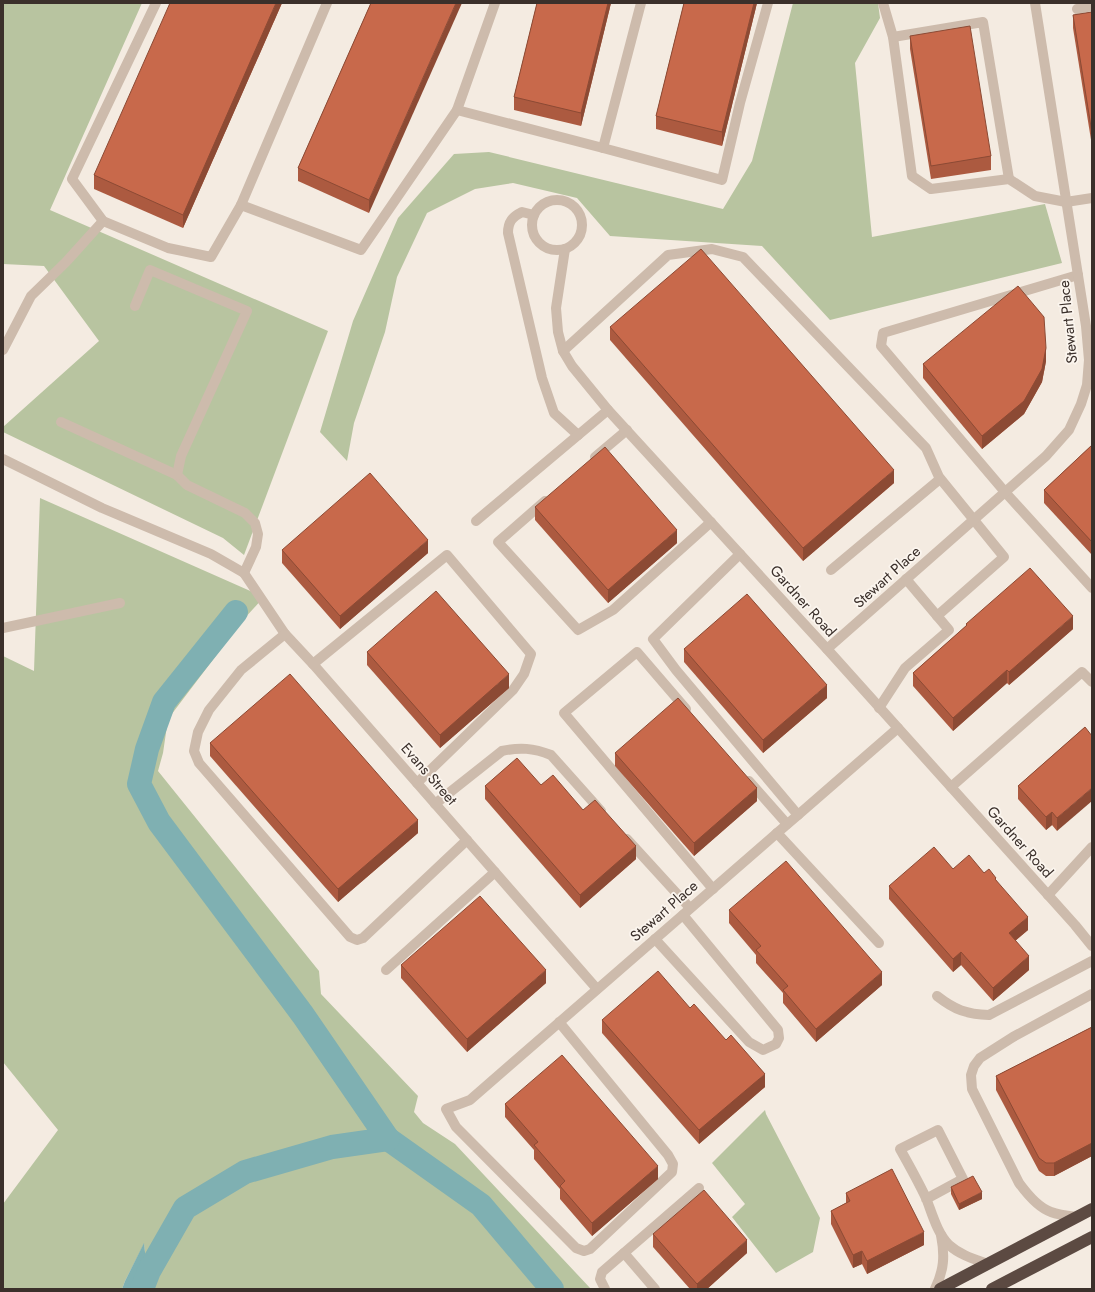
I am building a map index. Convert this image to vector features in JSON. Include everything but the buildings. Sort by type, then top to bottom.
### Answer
[{"type":"highway","points":[[940,1289],[1092,1209]]},
{"type":"highway","points":[[992,1289],[1092,1237]]},
{"type":"street","points":[[156,3],[72,179],[103,221],[168,248],[211,257],[241,205],[327,3]]},
{"type":"street","points":[[241,205],[361,250],[457,110],[495,3]]},
{"type":"street","points":[[603,148],[642,3]]},
{"type":"street","points":[[457,110],[722,180],[740,104],[768,3]]},
{"type":"street","points":[[883,3],[893,37],[912,176],[931,189],[1009,180],[1035,196],[1066,202],[1092,198]]},
{"type":"street","name":"Stewart Place","points":[[827,649],[1046,456],[1070,430],[1082,404],[1089,381],[1086,326],[1034,3]]},
{"type":"street","points":[[1077,9],[1092,6]]},
{"type":"street","points":[[893,37],[983,22],[1009,180]]},
{"type":"street","points":[[561,200],[569,203],[580,214],[582,230],[579,238],[573,245],[565,250],[551,250],[544,247],[538,242],[533,232],[532,224],[534,215],[544,204],[551,201],[561,200]]},
{"type":"street","points":[[534,215],[522,212],[514,216],[508,224],[508,233],[542,378],[554,413],[578,435]]},
{"type":"street","points":[[3,350],[31,296],[66,262],[103,221]]},
{"type":"street","points":[[563,351],[668,255],[712,249],[743,256],[926,448],[940,479],[1004,557],[937,616]]},
{"type":"street","name":"Gardner Road","points":[[565,250],[556,308],[558,332],[563,351],[572,366],[608,410],[827,649],[1092,946]]},
{"type":"street","points":[[135,306],[150,270],[247,311],[181,456],[177,475]]},
{"type":"street","points":[[1078,275],[883,333],[881,346],[1005,492],[1092,588]]},
{"type":"street","points":[[476,521],[608,410]]},
{"type":"street","points":[[3,459],[102,508],[212,554],[244,573],[256,547],[258,534],[255,523],[245,513],[186,485],[177,475],[61,422]]},
{"type":"street","points":[[585,466],[627,430]]},
{"type":"street","points":[[831,570],[940,479]]},
{"type":"street","points":[[550,496],[498,542],[578,630],[613,610],[711,522]]},
{"type":"street","points":[[740,554],[653,639],[681,676],[798,815]]},
{"type":"street","points":[[313,664],[447,555],[531,654],[524,674],[513,690],[417,783]]},
{"type":"street","name":"Evans Street","points":[[244,573],[285,634],[313,664],[597,989]]},
{"type":"street","points":[[879,708],[905,668],[949,630],[906,580]]},
{"type":"street","points":[[3,628],[120,602]]},
{"type":"street","points":[[285,634],[241,670],[208,710],[198,732],[194,751],[199,763],[350,938],[357,940],[363,938],[467,840]]},
{"type":"street","points":[[695,718],[637,652],[564,713],[713,889]]},
{"type":"street","points":[[951,787],[1082,672],[1092,682]]},
{"type":"street","name":"Stewart Place","points":[[559,1022],[668,1154],[673,1164],[672,1172],[590,1249],[584,1251],[576,1248],[456,1126],[446,1109],[470,1100],[559,1022],[898,728]]},
{"type":"street","points":[[436,804],[502,751],[516,748],[530,748],[550,755],[610,820]]},
{"type":"street","points":[[741,772],[787,824]]},
{"type":"street","points":[[620,832],[687,912],[710,947],[778,1030],[779,1038],[776,1044],[763,1050],[749,1042],[655,939]]},
{"type":"street","points":[[777,833],[878,943]]},
{"type":"street","points":[[1048,896],[1092,846]]},
{"type":"street","points":[[386,970],[495,872]]},
{"type":"street","points":[[936,996],[962,1012],[989,1014],[1092,961]]},
{"type":"street","points":[[1076,1217],[1050,1212],[1027,1194],[1019,1183],[972,1089],[972,1074],[974,1066],[980,1058],[1014,1037],[1092,994]]},
{"type":"street","points":[[926,1199],[963,1179],[938,1130],[900,1149],[926,1199],[930,1212],[940,1232],[949,1244],[964,1256],[988,1264]]},
{"type":"street","points":[[605,1289],[601,1282],[602,1272],[699,1188]]},
{"type":"street","points":[[935,1289],[943,1266],[944,1255],[940,1232]]},
{"type":"street","points":[[624,1253],[655,1289]]},
{"type":"green space","points":[[3,3],[142,3],[50,210],[328,331],[244,555],[223,538],[3,432],[3,427],[99,341],[44,266],[3,264]]},
{"type":"green space","points":[[793,3],[878,3],[880,18],[855,63],[872,237],[1045,204],[1062,263],[830,320],[762,246],[610,236],[577,198],[513,183],[475,189],[427,213],[397,277],[385,332],[354,423],[347,461],[320,432],[353,321],[398,218],[454,154],[489,152],[723,209],[752,161]]},
{"type":"green space","points":[[40,498],[264,597],[243,620],[168,719],[163,753],[158,771],[319,971],[321,994],[418,1096],[414,1112],[423,1123],[455,1144],[591,1289],[149,1289],[144,1244],[122,1289],[3,1289],[3,1204],[58,1130],[3,1062],[3,656],[34,671]]},
{"type":"green space","points":[[765,1110],[820,1218],[813,1252],[776,1273],[732,1217],[745,1204],[712,1163]]},
{"type":"water","points":[[144,1243],[149,1289],[122,1289],[125,1281]]},
{"type":"waterway","points":[[142,1289],[149,1271],[185,1208],[245,1172],[332,1147],[388,1139],[303,1015],[159,822],[139,784],[147,749],[164,702],[236,612]]},
{"type":"waterway","points":[[388,1139],[481,1205],[552,1289]]}]
